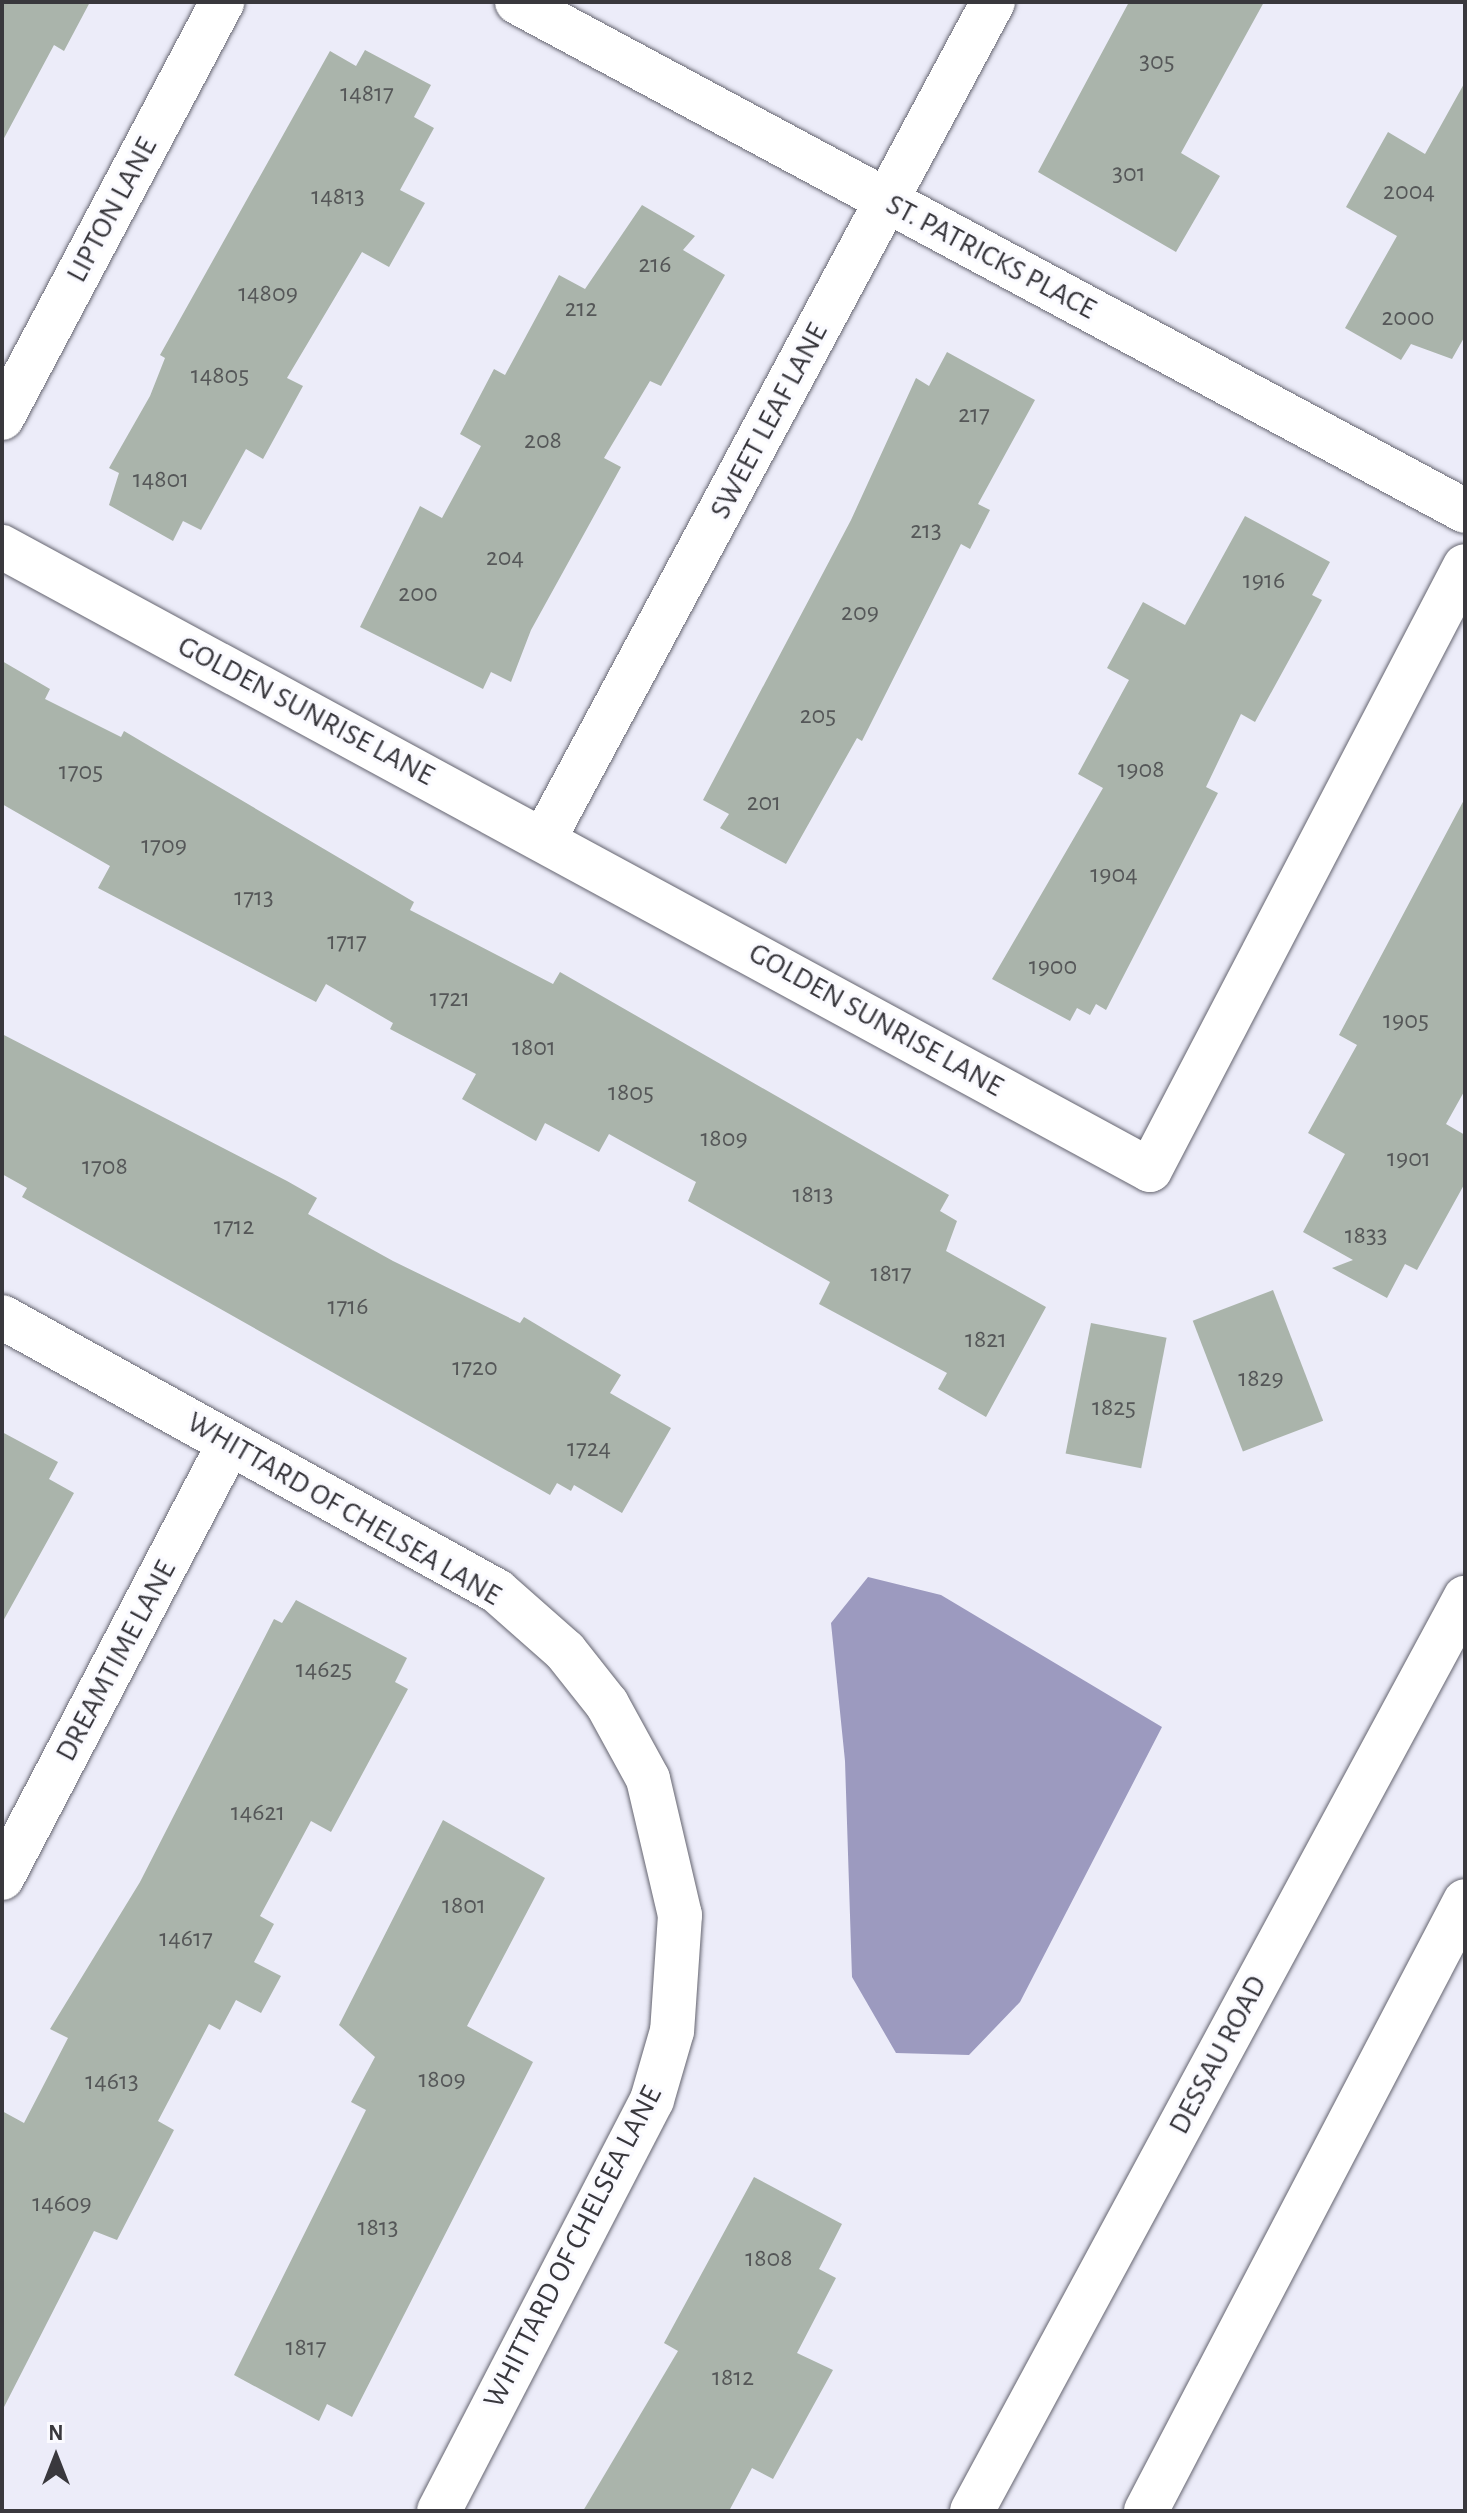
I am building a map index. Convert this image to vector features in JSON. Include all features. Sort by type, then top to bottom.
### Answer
[{"type":"street","name":"LIPTON LANE","points":[[2,418],[222,2]]},
{"type":"street","name":"ST. PATRICKS PLACE","points":[[517,2],[1465,511]]},
{"type":"street","name":"SWEET LEAF LANE","points":[[544,839],[993,2]]},
{"type":"street","name":"GOLDEN SUNRISE LANE","points":[[2,547],[1150,1170],[1465,566]]},
{"type":"street","name":"WHITTARD OF CHELSEA LANE","points":[[2,1317],[497,1591],[565,1651],[607,1704],[648,1779],[670,1850],[679,1981],[652,2100],[439,2511]]},
{"type":"street","name":"DREAMTIME LANE","points":[[2,1878],[229,1443]]},
{"type":"street","name":"DESSAU ROAD","points":[[972,2511],[1465,1598]]},
{"type":"street","points":[[1146,2511],[1465,1901]]},
{"type":"water","points":[[868,1577],[941,1595],[1162,1727],[1020,2002],[969,2055],[896,2053],[852,1977],[845,1761],[831,1623]]},
{"type":"building","points":[[2,2],[90,2],[64,51],[54,45],[2,142]]},
{"type":"building","points":[[1129,2],[1264,2],[1181,153],[1220,176],[1176,252],[1038,172]]},
{"type":"building","points":[[365,50],[431,85],[414,117],[434,128],[400,190],[425,203],[389,267],[362,252],[287,378],[303,386],[263,459],[246,449],[201,530],[183,521],[173,541],[109,505],[119,473],[109,468],[150,396],[165,358],[160,355],[330,51],[356,66]]},
{"type":"building","points":[[1465,82],[1465,336],[1452,359],[1411,344],[1401,360],[1345,328],[1397,236],[1346,207],[1388,132],[1425,154]]},
{"type":"building","points":[[642,205],[695,236],[683,250],[725,275],[661,386],[650,381],[604,458],[621,467],[531,630],[511,682],[491,672],[483,689],[360,627],[420,506],[442,518],[481,446],[460,434],[494,369],[505,375],[559,275],[585,289]]},
{"type":"building","points":[[947,352],[1035,400],[978,504],[990,510],[970,549],[961,544],[862,741],[857,738],[786,864],[720,828],[729,814],[703,800],[851,520],[916,378],[929,386]]},
{"type":"building","points":[[1245,516],[1330,562],[1312,595],[1322,600],[1255,722],[1241,714],[1206,787],[1218,793],[1106,1010],[1096,1004],[1090,1015],[1077,1008],[1070,1021],[992,979],[1103,788],[1078,774],[1129,680],[1107,668],[1143,602],[1185,625]]},
{"type":"building","points":[[2,661],[50,689],[45,699],[121,737],[124,731],[414,902],[410,910],[553,984],[560,972],[949,1195],[940,1211],[957,1221],[946,1251],[1046,1307],[986,1417],[938,1389],[947,1373],[819,1304],[830,1282],[688,1201],[696,1182],[609,1134],[599,1152],[545,1123],[536,1141],[462,1099],[476,1074],[390,1029],[393,1023],[326,984],[316,1002],[98,888],[110,866],[2,804]]},
{"type":"building","points":[[1465,798],[1465,1090],[1446,1124],[1465,1135],[1465,1183],[1417,1270],[1405,1264],[1387,1298],[1332,1268],[1353,1260],[1303,1232],[1345,1154],[1308,1133],[1357,1045],[1339,1035]]},
{"type":"building","points":[[2,1034],[317,1198],[308,1214],[393,1261],[520,1323],[524,1317],[621,1375],[610,1393],[671,1428],[622,1513],[574,1485],[571,1491],[557,1483],[550,1495],[22,1197],[27,1188],[2,1174]]},
{"type":"building","points":[[1273,1290],[1323,1421],[1243,1452],[1193,1321]]},
{"type":"building","points":[[1091,1323],[1167,1338],[1141,1468],[1066,1454]]},
{"type":"building","points":[[2,1432],[58,1462],[49,1479],[74,1493],[2,1623]]},
{"type":"building","points":[[296,1600],[407,1658],[395,1682],[408,1689],[331,1832],[311,1821],[260,1916],[274,1924],[254,1962],[281,1976],[261,2013],[236,2000],[220,2030],[209,2024],[158,2121],[174,2130],[117,2240],[94,2231],[2,2411],[2,2111],[24,2123],[68,2038],[50,2029],[140,1882],[274,1619],[282,1623]]},
{"type":"building","points":[[443,1820],[545,1878],[467,2026],[533,2062],[352,2417],[327,2404],[319,2421],[234,2375],[366,2110],[351,2102],[375,2057],[339,2025]]},
{"type":"building","points":[[754,2177],[842,2224],[819,2269],[836,2278],[797,2353],[833,2370],[773,2479],[752,2468],[729,2511],[583,2511],[678,2351],[664,2343]]}]
